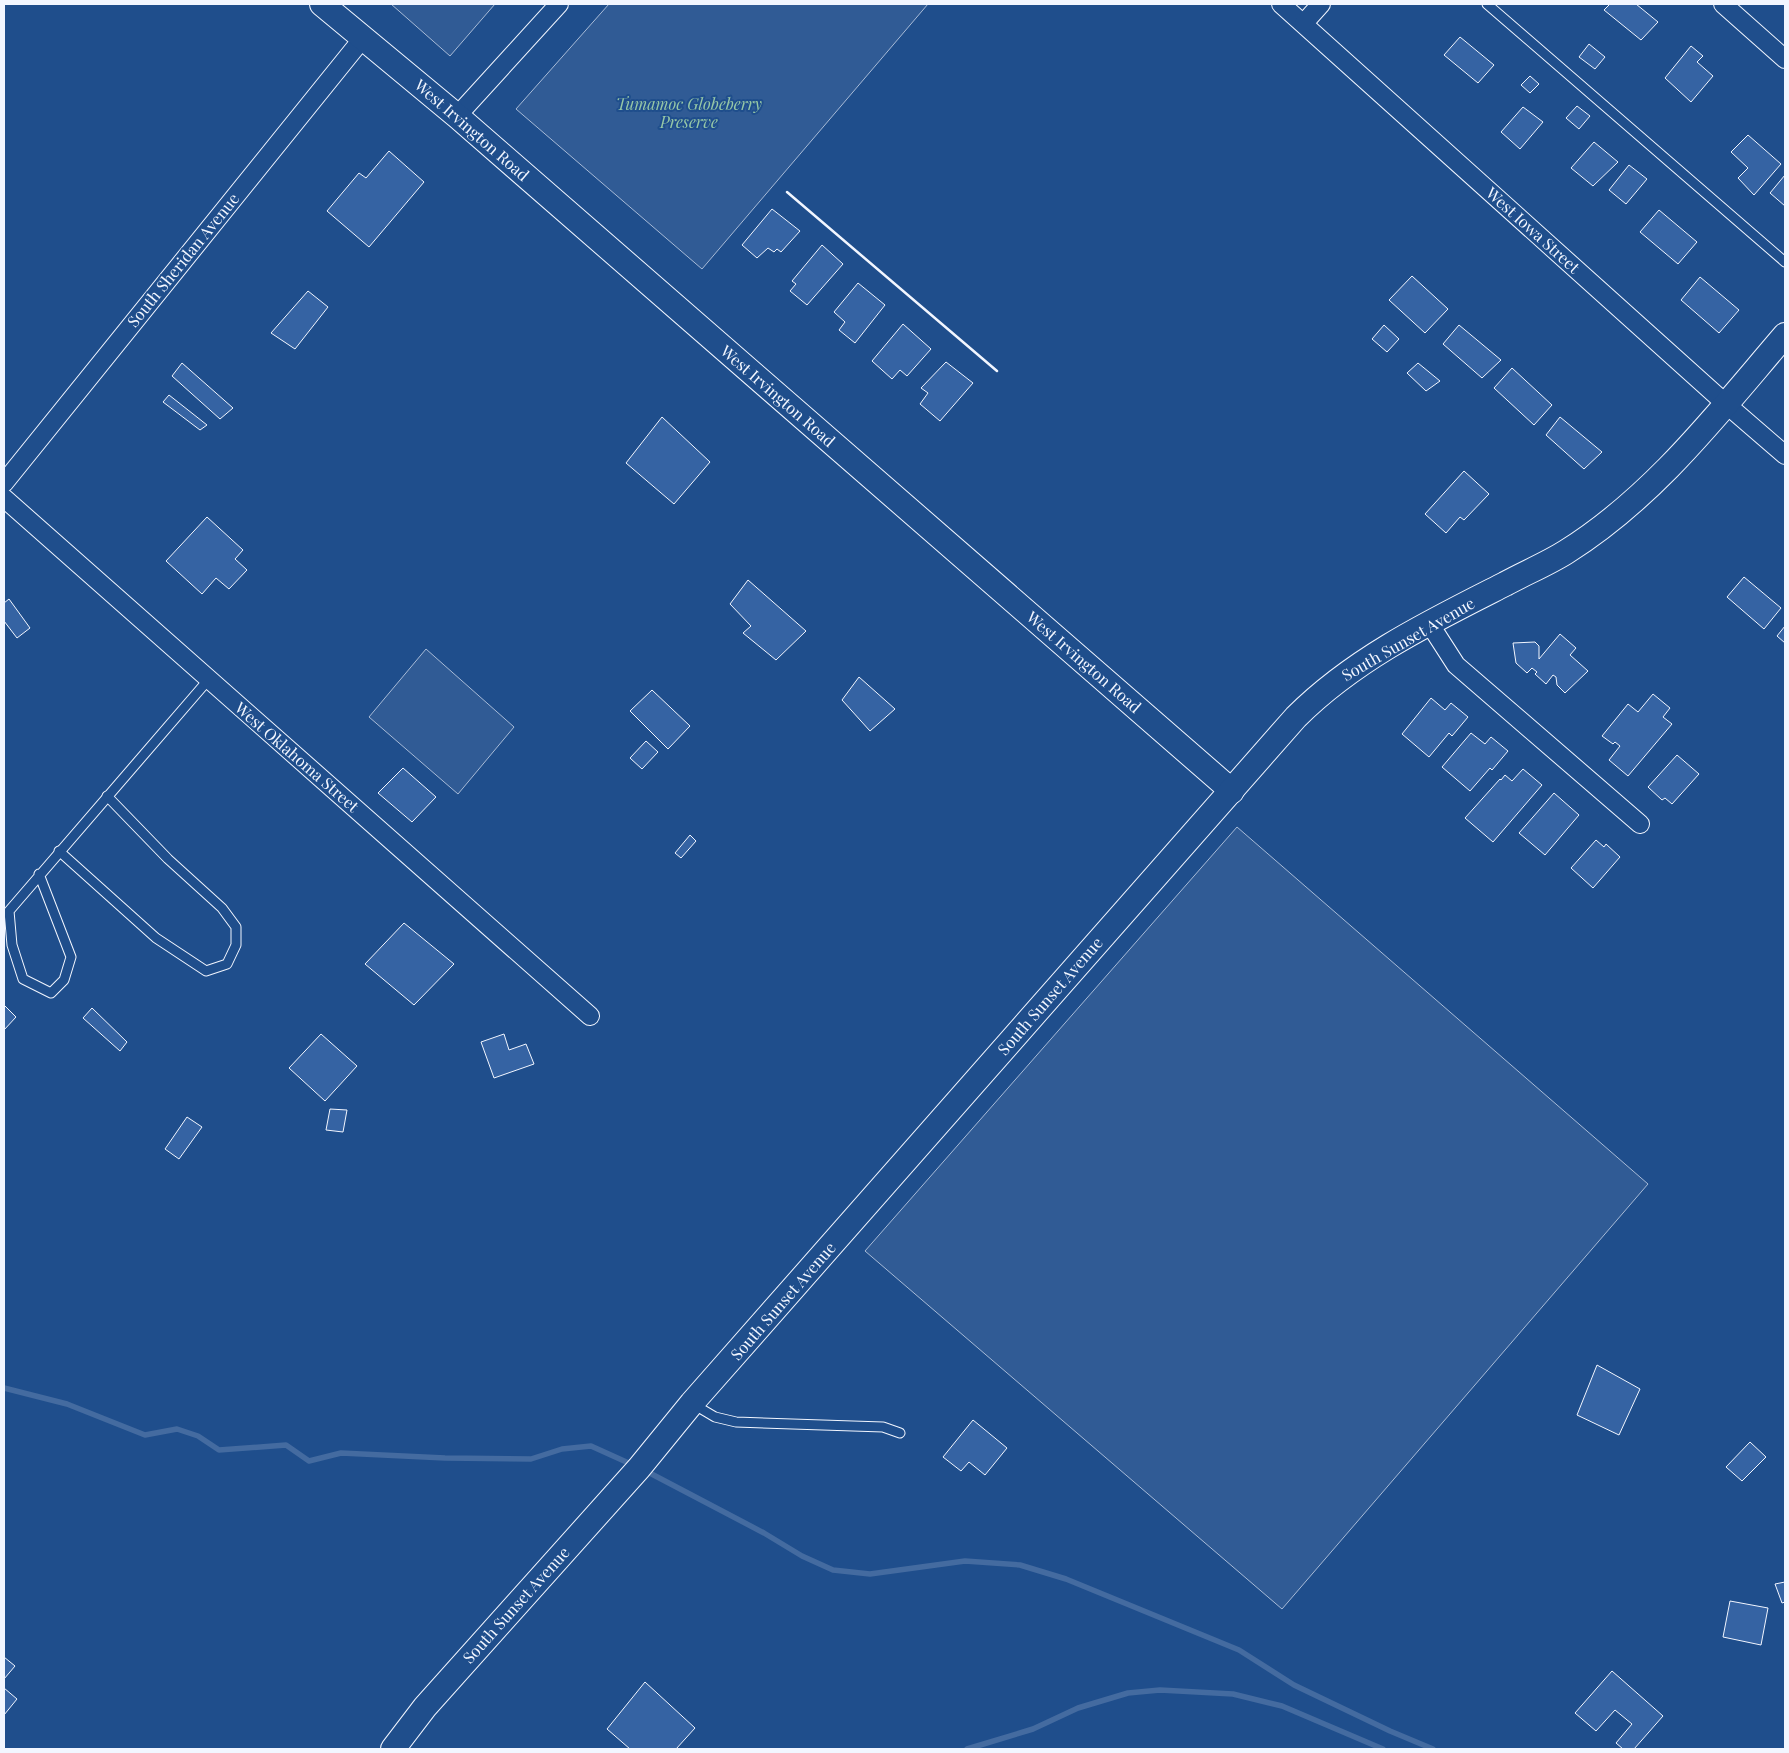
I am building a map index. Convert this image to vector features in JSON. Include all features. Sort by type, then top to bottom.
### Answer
[{"type":"street","name":"West Irvington Road","points":[[322,4],[457,116],[1232,791]]},
{"type":"street","points":[[457,116],[559,4]]},
{"type":"street","name":"West Iowa Street","points":[[1281,4],[1785,455]]},
{"type":"street","points":[[1304,23],[1321,4]]},
{"type":"street","points":[[1723,4],[1785,60]]},
{"type":"street","name":"South Sheridan Avenue","points":[[4,483],[363,38]]},
{"type":"street","name":"South Sunset Avenue","points":[[393,1749],[425,1708],[638,1468],[692,1403],[1316,696],[1355,667],[1429,623],[1565,552],[1610,520],[1655,483],[1785,335]]},
{"type":"street","name":"West Oklahoma Street","points":[[4,498],[590,1016]]},
{"type":"street","points":[[1429,623],[1456,665],[1640,824]]},
{"type":"lane","points":[[1486,4],[1785,262]]},
{"type":"lane","points":[[39,874],[71,957],[64,980],[51,993],[24,979],[12,945],[9,910],[39,874],[209,679]]},
{"type":"lane","points":[[59,851],[156,938],[187,960],[206,971],[227,964],[236,945],[236,927],[222,908],[162,852],[107,796]]},
{"type":"lane","points":[[692,1403],[715,1417],[736,1422],[883,1427],[900,1434]]},
{"type":"shaded area","points":[[391,4],[495,4],[450,56]]},
{"type":"shaded area","name":"Tumamoc Globeberry Preserve","points":[[609,4],[928,4],[702,269],[516,109]]},
{"type":"shaded area","points":[[426,649],[514,727],[458,794],[369,717]]},
{"type":"shaded area","points":[[1237,827],[1648,1184],[1282,1609],[865,1251]]},
{"type":"building","points":[[1610,4],[1636,4],[1658,22],[1641,40],[1604,10]]},
{"type":"building","points":[[1460,37],[1494,65],[1478,83],[1444,55]]},
{"type":"building","points":[[1589,44],[1605,57],[1595,69],[1579,57]]},
{"type":"building","points":[[1691,46],[1703,56],[1697,62],[1713,76],[1691,102],[1665,78]]},
{"type":"building","points":[[1530,76],[1539,84],[1530,93],[1521,85]]},
{"type":"building","points":[[1577,106],[1590,116],[1579,129],[1566,118]]},
{"type":"building","points":[[1523,107],[1543,122],[1520,149],[1501,132]]},
{"type":"building","points":[[1748,135],[1781,164],[1754,195],[1738,178],[1748,168],[1731,152]]},
{"type":"building","points":[[1594,142],[1618,162],[1593,186],[1571,168]]},
{"type":"building","points":[[389,151],[424,182],[369,247],[327,211],[359,173],[366,178]]},
{"type":"building","points":[[1629,165],[1647,179],[1626,204],[1609,190]]},
{"type":"building","points":[[1785,175],[1785,206],[1770,193]]},
{"type":"building","points":[[772,209],[800,231],[781,252],[777,249],[774,252],[768,248],[757,258],[742,245]]},
{"type":"building","points":[[1659,210],[1697,242],[1678,264],[1640,232]]},
{"type":"building","points":[[822,245],[843,264],[807,305],[790,291],[796,284],[792,281]]},
{"type":"building","points":[[1412,276],[1448,309],[1425,333],[1389,300]]},
{"type":"building","points":[[1700,277],[1739,310],[1719,333],[1681,300]]},
{"type":"building","points":[[858,283],[885,305],[855,343],[839,330],[845,322],[834,312]]},
{"type":"building","points":[[308,291],[328,307],[295,349],[271,333]]},
{"type":"building","points":[[903,324],[931,349],[907,376],[900,370],[892,379],[872,361]]},
{"type":"building","points":[[1384,325],[1399,339],[1387,352],[1372,339]]},
{"type":"building","points":[[1459,325],[1501,360],[1482,378],[1443,344]]},
{"type":"building","points":[[946,362],[973,383],[940,421],[920,404],[928,393],[921,388]]},
{"type":"building","points":[[182,363],[233,408],[220,419],[172,376]]},
{"type":"building","points":[[1418,363],[1440,381],[1426,391],[1407,373]]},
{"type":"building","points":[[1512,368],[1552,405],[1534,425],[1494,388]]},
{"type":"building","points":[[169,395],[207,425],[200,430],[163,402]]},
{"type":"building","points":[[662,417],[710,462],[674,504],[626,463]]},
{"type":"building","points":[[1560,417],[1602,452],[1584,469],[1546,435]]},
{"type":"building","points":[[1464,471],[1489,494],[1464,520],[1460,517],[1446,533],[1425,514]]},
{"type":"building","points":[[207,517],[243,550],[235,559],[247,570],[229,589],[216,578],[202,594],[166,561]]},
{"type":"building","points":[[1744,577],[1781,608],[1764,629],[1727,597]]},
{"type":"building","points":[[748,580],[806,631],[776,660],[743,633],[751,626],[730,604]]},
{"type":"building","points":[[9,599],[30,628],[17,638],[4,621],[4,603]]},
{"type":"building","points":[[1785,626],[1785,643],[1777,636]]},
{"type":"building","points":[[1560,634],[1576,648],[1570,655],[1588,671],[1565,693],[1557,685],[1556,677],[1553,675],[1546,684],[1535,674],[1537,672],[1532,668],[1527,673],[1516,663],[1513,643],[1535,642],[1539,646],[1539,659]]},
{"type":"building","points":[[859,677],[895,709],[870,731],[842,700]]},
{"type":"building","points":[[652,690],[690,726],[668,749],[630,711]]},
{"type":"building","points":[[1653,694],[1670,708],[1663,717],[1672,724],[1628,776],[1609,760],[1620,746],[1615,742],[1613,744],[1602,736],[1628,704],[1638,712]]},
{"type":"building","points":[[1431,698],[1445,710],[1451,703],[1468,717],[1452,736],[1449,733],[1429,757],[1402,734]]},
{"type":"building","points":[[1471,733],[1485,744],[1491,737],[1508,751],[1470,791],[1442,767]]},
{"type":"building","points":[[646,741],[658,752],[642,769],[630,758]]},
{"type":"building","points":[[1677,755],[1699,774],[1672,804],[1665,798],[1662,800],[1648,787]]},
{"type":"building","points":[[403,768],[436,797],[412,822],[378,793]]},
{"type":"building","points":[[1523,769],[1542,785],[1493,842],[1465,818],[1500,779],[1505,775],[1512,781]]},
{"type":"building","points":[[1554,793],[1579,815],[1545,855],[1519,833]]},
{"type":"building","points":[[690,835],[696,841],[681,858],[675,853]]},
{"type":"building","points":[[1596,840],[1604,847],[1606,844],[1620,857],[1593,888],[1571,868]]},
{"type":"building","points":[[404,923],[454,964],[414,1005],[365,964]]},
{"type":"building","points":[[4,1005],[16,1017],[4,1030]]},
{"type":"building","points":[[92,1008],[127,1042],[120,1051],[83,1018]]},
{"type":"building","points":[[321,1034],[357,1066],[325,1101],[289,1068]]},
{"type":"building","points":[[504,1034],[509,1050],[526,1044],[534,1064],[494,1078],[481,1042]]},
{"type":"building","points":[[330,1109],[347,1110],[343,1132],[326,1130]]},
{"type":"building","points":[[187,1117],[202,1127],[179,1159],[165,1149]]},
{"type":"building","points":[[1597,1365],[1640,1389],[1619,1435],[1577,1415]]},
{"type":"building","points":[[973,1420],[1007,1448],[985,1475],[969,1462],[961,1471],[943,1457]]},
{"type":"building","points":[[1750,1442],[1766,1457],[1742,1481],[1726,1467]]},
{"type":"building","points":[[1785,1582],[1785,1602],[1782,1603],[1775,1584]]},
{"type":"building","points":[[1730,1601],[1768,1608],[1761,1645],[1723,1637]]},
{"type":"building","points":[[4,1657],[15,1666],[4,1679]]},
{"type":"building","points":[[1612,1671],[1663,1716],[1634,1749],[1623,1749],[1616,1743],[1632,1724],[1615,1710],[1596,1731],[1575,1713]]},
{"type":"building","points":[[645,1682],[695,1728],[676,1749],[630,1749],[607,1729]]},
{"type":"building","points":[[4,1688],[17,1699],[4,1715]]},
{"type":"waterway","points":[[4,1388],[67,1404],[145,1435],[177,1429],[198,1436],[219,1450],[286,1445],[309,1461],[341,1453],[445,1458],[531,1459],[562,1449],[591,1446],[633,1465]]},
{"type":"waterway","points":[[644,1470],[764,1533],[802,1556],[833,1570],[870,1574],[965,1561],[1020,1565],[1066,1579],[1239,1650],[1294,1685],[1390,1731],[1433,1749]]},
{"type":"waterway","points":[[967,1749],[1033,1729],[1078,1708],[1128,1693],[1160,1690],[1233,1694],[1282,1706],[1383,1749]]},
{"type":"wall","points":[[787,192],[997,371]]}]
